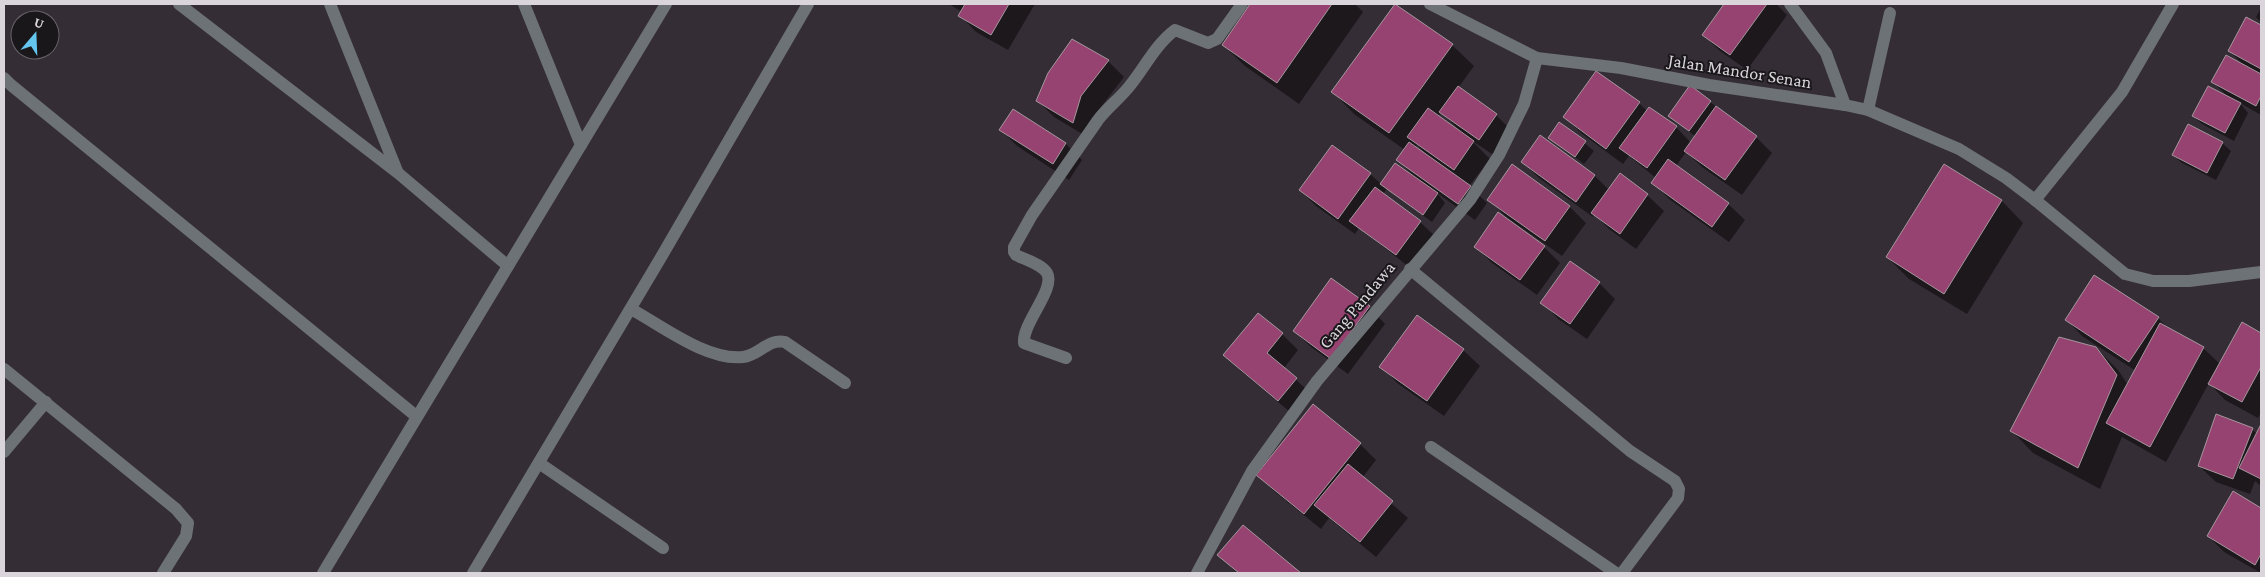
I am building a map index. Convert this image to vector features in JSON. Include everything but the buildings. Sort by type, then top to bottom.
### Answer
[{"type":"street","points":[[179,4],[398,173],[508,266]]},
{"type":"street","points":[[330,4],[398,173]]},
{"type":"street","points":[[524,4],[581,145]]},
{"type":"street","points":[[323,573],[666,4]]},
{"type":"street","points":[[473,573],[631,308],[808,4]]},
{"type":"street","points":[[1066,358],[1024,343],[1026,330],[1046,291],[1048,280],[1047,273],[1039,265],[1016,255],[1014,247],[1032,214],[1098,120],[1107,108],[1128,88],[1165,38],[1175,30],[1208,42],[1217,39],[1242,4]]},
{"type":"street","name":"Jalan Mandor Senan","points":[[1430,4],[1537,58],[1621,68],[1709,85],[1868,110],[1959,149],[2006,178],[2124,274],[2153,281],[2189,281],[2261,272]]},
{"type":"street","points":[[1790,4],[1826,53],[1844,105]]},
{"type":"street","points":[[2035,200],[2122,92],[2173,4]]},
{"type":"street","points":[[1868,110],[1890,13]]},
{"type":"street","name":"Gang Pandawa","points":[[1197,573],[1258,463],[1317,381],[1470,200],[1499,155],[1524,104],[1537,58]]},
{"type":"street","points":[[4,78],[416,416]]},
{"type":"street","points":[[1410,269],[1630,451],[1675,481],[1679,489],[1678,498],[1622,573]]},
{"type":"street","points":[[631,308],[710,353],[730,358],[746,357],[778,340],[785,342],[845,383]]},
{"type":"street","points":[[4,369],[176,509],[188,523],[186,536],[163,573]]},
{"type":"street","points":[[4,452],[46,402]]},
{"type":"street","points":[[1431,447],[1616,573]]},
{"type":"street","points":[[539,463],[663,548]]}]
